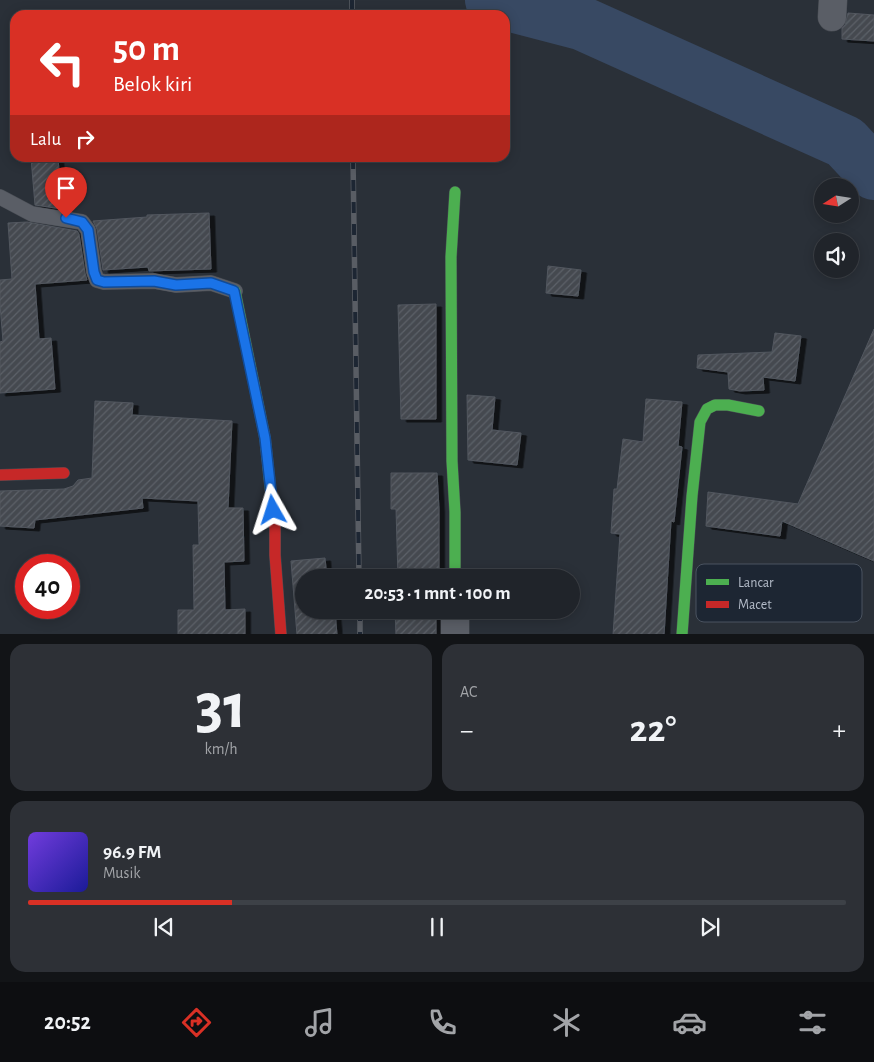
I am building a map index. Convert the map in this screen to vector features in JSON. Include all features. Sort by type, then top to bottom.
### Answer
[{"type":"street","points":[[454,192],[451,257],[452,462],[455,512],[455,569]]},
{"type":"street","points":[[234,291],[265,438],[274,528],[281,634]]},
{"type":"street","points":[[682,634],[692,496],[700,422],[704,412],[712,405],[725,404],[759,412]]},
{"type":"street","points":[[0,475],[64,473]]},
{"type":"street","points":[[455,619],[455,634]]},
{"type":"lane","points":[[0,197],[32,214],[82,222],[88,230],[94,272],[97,280],[104,282],[154,281],[176,285],[211,283],[234,291]]},
{"type":"building","points":[[848,13],[874,15],[874,41],[842,39],[842,28],[845,25]]},
{"type":"building","points":[[31,162],[58,162],[62,209],[35,205]]},
{"type":"building","points":[[209,213],[211,269],[149,271],[148,267],[103,270],[97,229],[93,221],[147,217],[147,215]]},
{"type":"building","points":[[27,222],[77,231],[87,280],[35,284],[39,339],[51,338],[55,389],[0,393],[0,342],[3,341],[0,280],[12,279],[8,223]]},
{"type":"building","points":[[548,266],[581,270],[578,296],[546,293]]},
{"type":"building","points":[[436,304],[436,419],[401,419],[398,305]]},
{"type":"building","points":[[874,329],[874,561],[782,521],[780,536],[706,526],[708,492],[798,504]]},
{"type":"building","points":[[775,333],[801,336],[795,381],[763,377],[764,390],[740,391],[729,389],[728,372],[697,368],[698,355],[772,352]]},
{"type":"building","points":[[467,395],[495,397],[492,430],[521,433],[517,465],[468,460]]},
{"type":"building","points":[[646,399],[682,402],[678,446],[682,447],[674,522],[671,521],[664,634],[613,634],[620,534],[611,533],[614,489],[617,489],[623,439],[643,442]]},
{"type":"building","points":[[95,401],[133,403],[132,415],[232,421],[228,508],[243,508],[244,561],[224,562],[225,610],[245,609],[245,634],[178,634],[178,610],[194,610],[193,545],[199,545],[198,501],[142,498],[143,508],[35,520],[34,528],[0,526],[0,491],[64,489],[73,486],[78,480],[92,478]]},
{"type":"building","points":[[391,473],[437,473],[439,569],[398,569],[396,509],[391,509]]},
{"type":"building","points":[[325,558],[326,569],[295,569],[295,610],[291,561]]},
{"type":"building","points":[[296,619],[336,619],[337,634],[297,634]]},
{"type":"building","points":[[395,619],[436,619],[436,634],[396,634]]},
{"type":"waterway","points":[[492,0],[581,23],[845,142],[874,173]]},
{"type":"railway","points":[[352,0],[352,10]]},
{"type":"railway","points":[[353,162],[359,569]]},
{"type":"railway","points":[[360,619],[360,634]]},
{"type":"traffic: fast","points":[[455,192],[451,257],[452,461],[455,512],[455,569]]},
{"type":"traffic: fast","points":[[235,291],[265,438],[273,514]]},
{"type":"traffic: fast","points":[[682,634],[692,496],[700,422],[707,409],[715,405],[728,405],[759,411]]},
{"type":"traffic: jam","points":[[0,475],[64,473]]},
{"type":"traffic: jam","points":[[273,514],[281,634]]},
{"type":"route","points":[[66,218],[82,222],[88,230],[94,272],[97,280],[104,282],[154,281],[176,285],[211,283],[234,291],[265,438],[273,510]]}]
